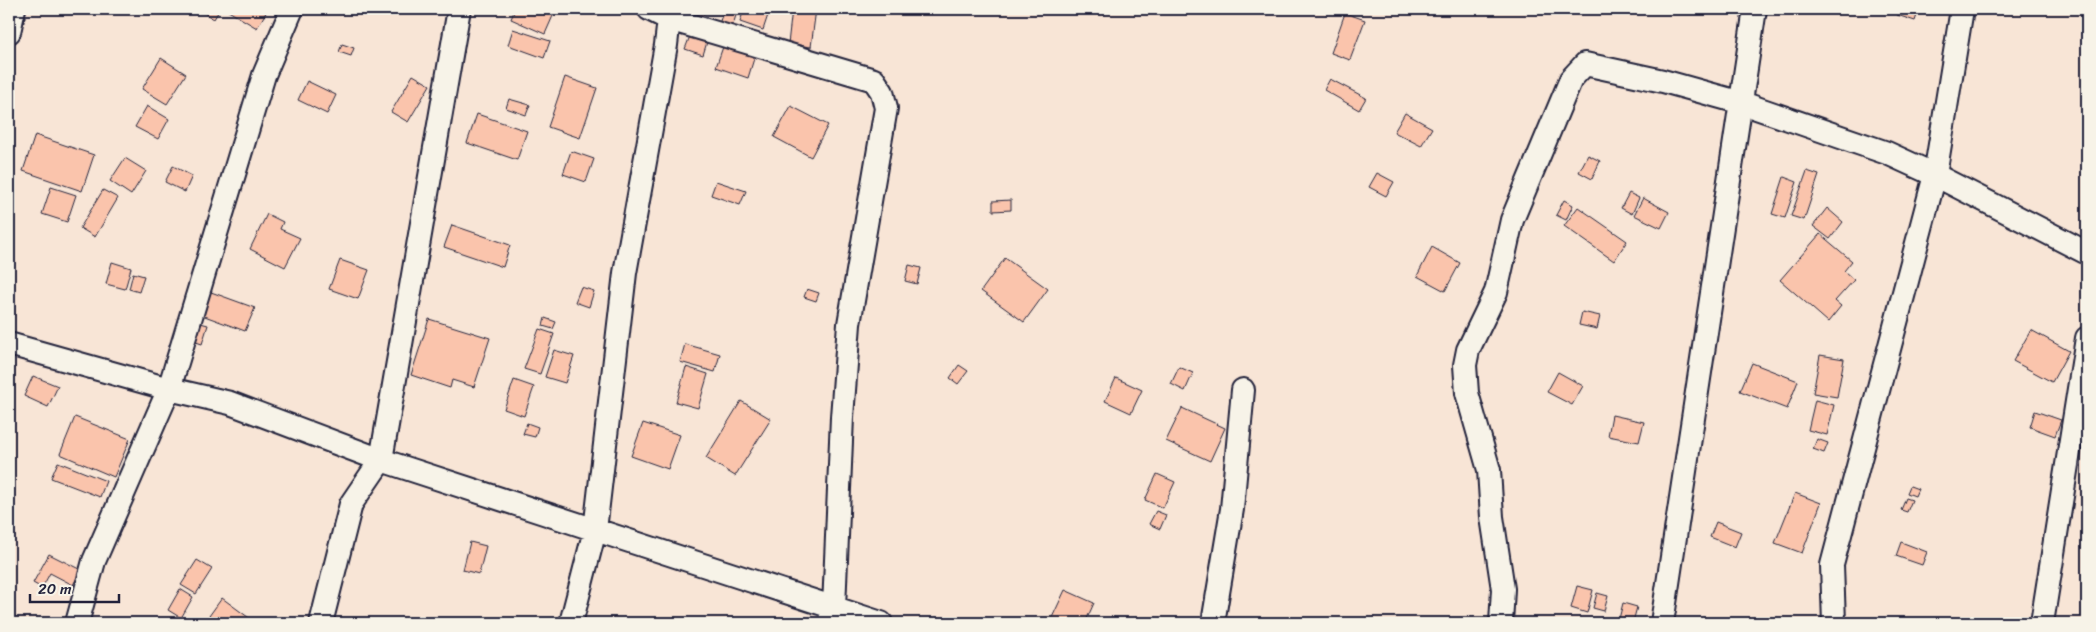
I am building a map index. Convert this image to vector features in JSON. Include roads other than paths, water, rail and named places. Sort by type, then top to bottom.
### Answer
[{"type":"street","points":[[9,32],[14,9]]},
{"type":"street","points":[[77,623],[94,561],[169,389],[264,75],[292,9]]},
{"type":"street","points":[[321,623],[351,504],[380,460],[459,9]]},
{"type":"street","points":[[649,9],[669,19],[874,80],[884,100],[886,108],[849,324],[842,417],[832,615]]},
{"type":"street","points":[[1662,623],[1755,9]]},
{"type":"street","points":[[1834,623],[1832,565],[1935,175],[1962,9]]},
{"type":"street","points":[[571,623],[595,530],[625,273],[669,19]]},
{"type":"street","points":[[1501,623],[1503,590],[1492,517],[1489,470],[1467,393],[1465,366],[1468,350],[1496,292],[1512,220],[1571,79],[1585,64],[1663,80],[1742,103],[1887,153],[1935,175],[2087,253]]},
{"type":"street","points":[[2042,623],[2087,338]]},
{"type":"street","points":[[9,344],[169,389],[230,403],[380,460],[595,530],[832,615],[881,623]]},
{"type":"street","points":[[1213,623],[1232,510],[1243,390]]}]
